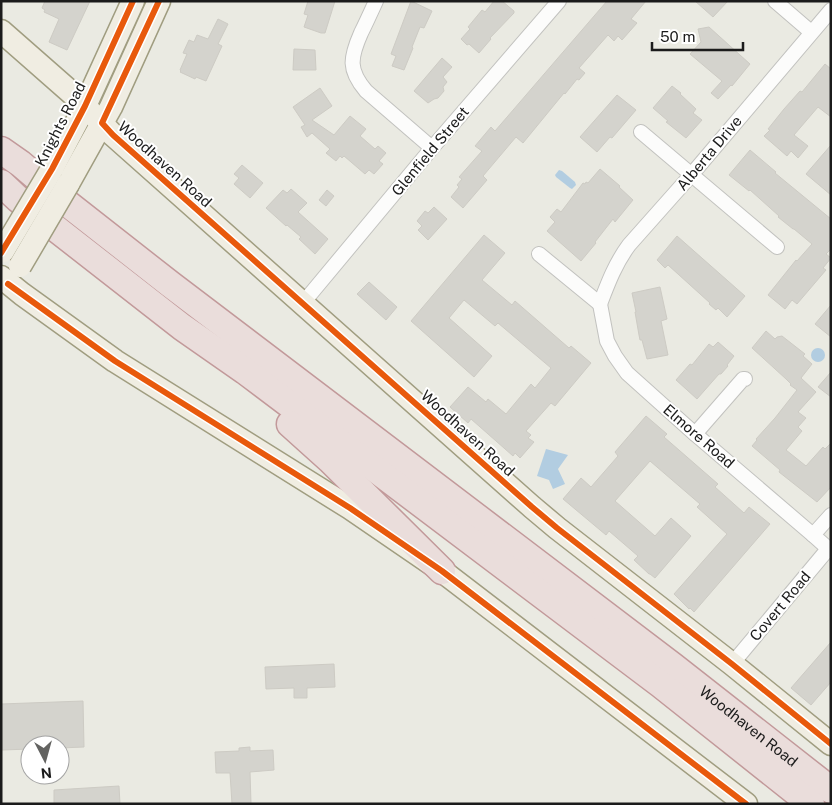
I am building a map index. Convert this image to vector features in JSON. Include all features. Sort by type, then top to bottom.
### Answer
[{"type":"highway","name":"Woodhaven Road","points":[[1,142],[11,157],[170,284],[673,666],[831,790]]},
{"type":"highway","name":"Woodhaven Road","points":[[1,183],[182,328],[245,371],[645,672],[811,804]]},
{"type":"highway","points":[[182,328],[330,460],[442,571]]},
{"type":"main road","points":[[134,1],[157,6],[102,124],[68,184],[8,280],[115,361],[350,508],[442,571],[746,804]]},
{"type":"main road","name":"Knights Road","points":[[2,252],[52,169],[85,106],[134,1]]},
{"type":"main road","name":"Woodhaven Road","points":[[1,31],[85,106],[113,134],[532,507],[831,744]]},
{"type":"street","points":[[376,1],[354,50],[352,61],[354,72],[366,91],[432,148]]},
{"type":"street","name":"Glenfield Street","points":[[303,303],[432,148],[559,1]]},
{"type":"street","points":[[775,1],[811,32]]},
{"type":"street","name":"Alberta Drive","points":[[600,304],[611,275],[629,245],[831,10]]},
{"type":"street","points":[[642,132],[777,246]]},
{"type":"street","points":[[539,254],[600,304]]},
{"type":"street","name":"Elmore Road","points":[[600,304],[606,341],[627,373],[829,550]]},
{"type":"street","points":[[695,434],[745,379]]},
{"type":"street","points":[[814,535],[831,515]]},
{"type":"street","name":"Covert Road","points":[[732,664],[829,550]]},
{"type":"water","points":[[559,170],[575,182],[576,185],[572,189],[556,177],[555,175]]},
{"type":"water","points":[[815,348],[821,348],[825,355],[821,362],[815,362],[811,358],[811,352]]},
{"type":"water","points":[[546,449],[568,455],[558,469],[565,484],[553,489],[549,480],[537,476]]},
{"type":"building","points":[[45,1],[90,1],[67,50],[49,42],[59,19],[44,12],[45,10],[42,8]]},
{"type":"building","points":[[308,1],[335,1],[325,33],[304,27],[308,15],[304,14]]},
{"type":"building","points":[[411,1],[432,11],[424,28],[420,27],[404,70],[392,66],[396,56],[391,54]]},
{"type":"building","points":[[494,1],[502,1],[514,13],[490,38],[479,53],[461,39],[482,10],[485,12]]},
{"type":"building","points":[[607,1],[646,1],[631,19],[637,23],[622,40],[618,36],[614,41],[608,35],[579,68],[585,73],[564,93],[523,143],[516,137],[483,176],[487,180],[463,208],[451,197],[459,187],[457,185],[462,179],[459,177],[482,151],[475,146],[491,127],[495,131]]},
{"type":"building","points":[[695,1],[728,1],[713,17]]},
{"type":"building","points":[[218,19],[228,24],[218,44],[222,46],[206,81],[196,77],[195,79],[180,72],[187,54],[183,53],[189,40],[194,42],[197,35],[208,39]]},
{"type":"building","points":[[709,27],[750,64],[732,86],[718,99],[711,93],[722,81],[690,54],[701,42],[698,29]]},
{"type":"building","points":[[294,49],[315,50],[316,70],[293,70]]},
{"type":"building","points":[[442,58],[452,67],[443,77],[447,82],[443,87],[444,91],[438,98],[428,103],[414,91]]},
{"type":"building","points":[[825,64],[831,69],[831,117],[818,107],[794,135],[808,146],[798,158],[791,151],[787,156],[764,136],[784,109],[800,91],[802,92]]},
{"type":"building","points":[[672,86],[696,109],[693,113],[702,120],[686,138],[666,122],[668,121],[653,108]]},
{"type":"building","points":[[320,88],[332,106],[312,120],[334,135],[350,116],[366,129],[360,136],[375,149],[378,146],[386,153],[379,161],[383,164],[374,174],[369,170],[365,174],[344,156],[342,158],[340,156],[336,161],[326,153],[330,149],[312,133],[307,137],[301,127],[305,125],[293,107]]},
{"type":"building","points":[[617,95],[636,110],[597,152],[580,137]]},
{"type":"building","points":[[831,145],[831,195],[806,174]]},
{"type":"building","points":[[750,150],[831,219],[831,249],[826,254],[831,258],[823,268],[826,270],[797,304],[792,300],[785,309],[768,295],[796,260],[812,244],[778,217],[750,190],[729,175]]},
{"type":"building","points":[[242,165],[263,183],[250,198],[234,184],[239,178],[234,174]]},
{"type":"building","points":[[600,169],[633,200],[615,222],[613,219],[581,261],[547,231],[555,222],[550,217],[557,209],[561,212],[583,183],[588,183]]},
{"type":"building","points":[[291,189],[307,203],[298,212],[328,239],[315,254],[299,239],[301,237],[266,208],[283,190],[287,193]]},
{"type":"building","points":[[327,190],[334,196],[326,206],[319,200]]},
{"type":"building","points":[[434,207],[447,219],[428,240],[418,230],[422,226],[417,221],[425,211],[428,213]]},
{"type":"building","points":[[484,235],[505,253],[482,280],[512,305],[515,301],[569,348],[571,346],[591,363],[555,406],[551,403],[526,431],[531,435],[528,438],[534,442],[520,458],[515,453],[513,456],[471,419],[468,423],[450,407],[468,387],[486,402],[488,399],[506,414],[531,384],[535,388],[551,368],[498,323],[495,326],[464,300],[449,318],[492,356],[474,377],[411,321]]},
{"type":"building","points":[[677,236],[745,296],[727,317],[718,308],[716,310],[709,304],[668,265],[665,268],[657,260]]},
{"type":"building","points":[[369,282],[397,307],[386,320],[357,294]]},
{"type":"building","points":[[660,287],[667,319],[661,321],[668,355],[647,359],[642,340],[640,340],[632,293]]},
{"type":"building","points":[[831,305],[831,337],[815,324]]},
{"type":"building","points":[[766,331],[775,339],[782,336],[805,354],[803,356],[812,364],[801,378],[816,392],[798,412],[806,418],[798,427],[802,431],[786,450],[806,466],[823,447],[825,449],[831,443],[831,487],[817,502],[779,472],[780,470],[752,446],[797,390],[752,348]]},
{"type":"building","points":[[718,342],[734,356],[728,366],[697,399],[676,380],[690,364],[692,365],[709,344],[713,347]]},
{"type":"building","points":[[831,372],[831,397],[818,387]]},
{"type":"building","points":[[646,416],[667,434],[664,437],[718,484],[715,487],[744,513],[749,507],[770,524],[694,612],[674,594],[727,534],[697,507],[700,504],[650,461],[615,501],[655,536],[671,518],[691,536],[655,578],[634,560],[638,556],[609,531],[606,535],[563,499],[581,478],[591,487],[618,456],[615,452]]},
{"type":"building","points":[[831,642],[831,682],[811,705],[791,688]]},
{"type":"building","points":[[334,664],[335,687],[307,688],[307,698],[294,698],[294,688],[266,689],[265,667]]},
{"type":"building","points":[[83,701],[84,747],[70,748],[70,735],[20,735],[20,749],[2,750],[1,704]]},
{"type":"building","points":[[250,747],[250,751],[273,750],[274,770],[250,772],[251,804],[232,804],[230,773],[216,773],[215,752],[239,751],[239,748]]},
{"type":"building","points":[[119,786],[120,804],[54,804],[54,790]]},
{"type":"cycle path","points":[[1,253],[52,169],[85,106],[133,1]]},
{"type":"cycle path","points":[[159,1],[102,123],[113,135],[532,507],[831,744]]},
{"type":"cycle path","points":[[8,284],[115,361],[350,508],[442,571],[746,804]]}]
